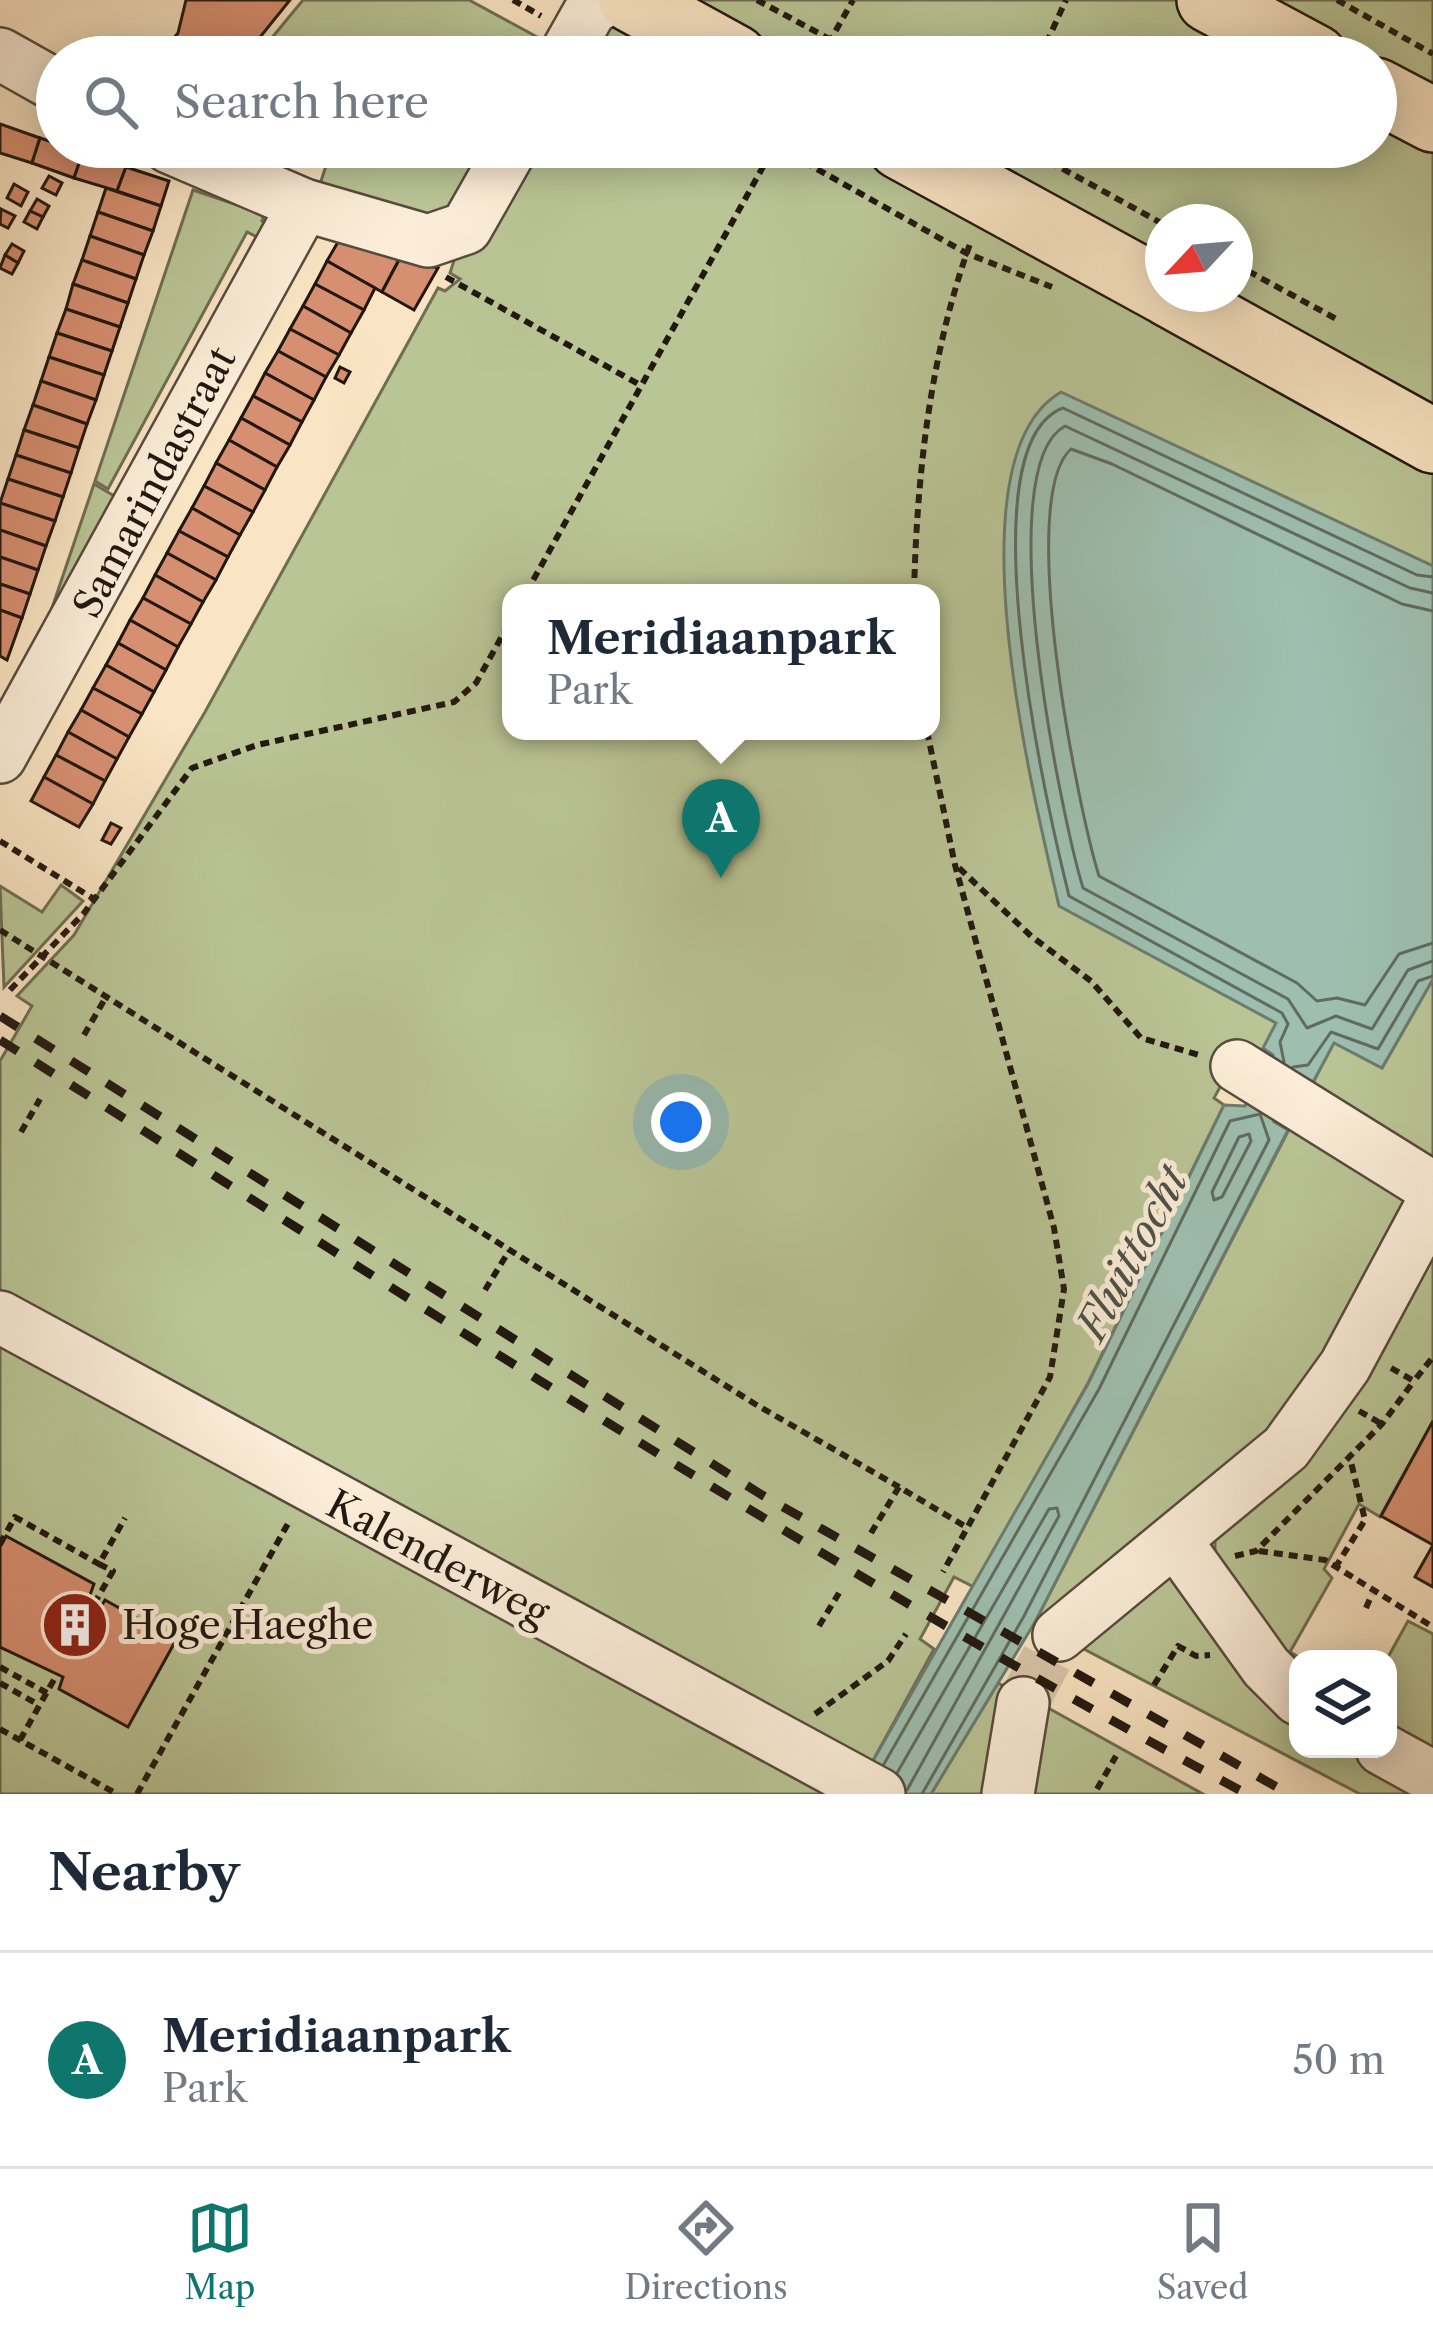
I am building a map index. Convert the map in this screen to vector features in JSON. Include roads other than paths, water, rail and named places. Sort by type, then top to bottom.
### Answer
[{"type":"main road","points":[[1209,0],[1276,36]]},
{"type":"main road","points":[[605,2],[685,36]]},
{"type":"main road","points":[[1397,101],[1433,120]]},
{"type":"main road","points":[[938,168],[1145,281]]},
{"type":"main road","points":[[1200,312],[1433,441]]},
{"type":"street","points":[[580,36],[605,2]]},
{"type":"street","points":[[0,54],[36,74]]},
{"type":"street","points":[[218,168],[304,205],[428,241],[466,228],[500,168]]},
{"type":"street","name":"Samarindastraat","points":[[0,758],[304,205]]},
{"type":"street","points":[[1237,1066],[1433,1188]]},
{"type":"street","points":[[1059,1635],[1184,1552],[1286,1448],[1345,1366],[1433,1202]]},
{"type":"street","name":"Kalenderweg","points":[[0,1317],[864,1786]]},
{"type":"street","points":[[1184,1552],[1266,1667],[1289,1690]]},
{"type":"street","points":[[1008,1794],[1023,1703]]},
{"type":"street","points":[[1397,1757],[1433,1777]]},
{"type":"water","points":[[1061,392],[1433,566],[1433,979],[1382,1068],[1334,1043],[1312,1084],[1297,1077],[1274,1122],[1288,1130],[1035,1622],[931,1794],[854,1794],[1088,1384],[1224,1105],[1245,1106],[1273,1055],[1263,1048],[1276,1023],[1059,906],[1019,714],[1004,556],[1009,485],[1027,429]]},
{"type":"tunnel","points":[[1023,1703],[1059,1635]]},
{"type":"railway","points":[[0,1016],[762,1495],[1289,1794]]},
{"type":"railway","points":[[0,1040],[772,1523],[1247,1794]]},
{"type":"place","name":"Meridiaanpark","points":[[721,878]]},
{"type":"place","name":"Hoge Haeghe","points":[[75,1625]]},
{"type":"water label","name":"Fluittocht","points":[[1132,1253]]}]
